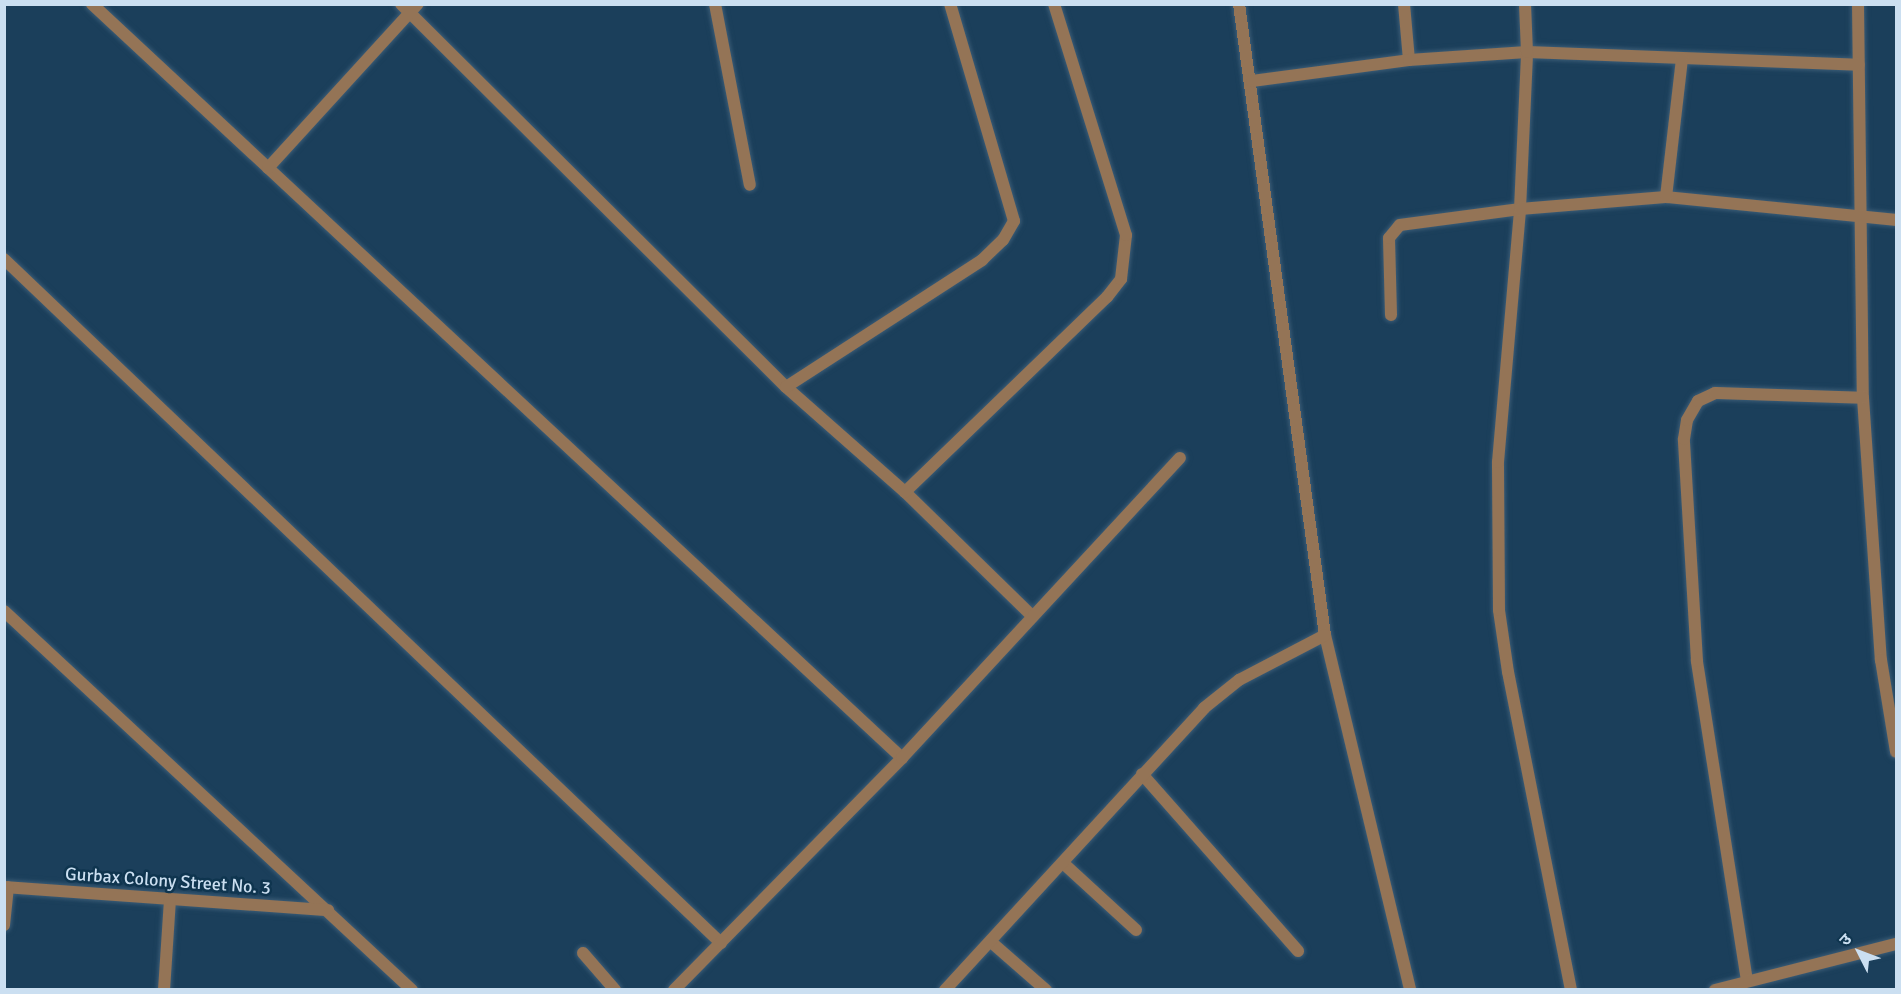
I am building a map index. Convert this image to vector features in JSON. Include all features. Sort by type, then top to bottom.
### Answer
[{"type":"street","points":[[92,4],[902,758]]},
{"type":"street","points":[[715,4],[750,185]]},
{"type":"street","points":[[786,387],[982,260],[1003,240],[1014,221],[950,4]]},
{"type":"street","points":[[905,492],[1107,297],[1121,279],[1126,235],[1054,4]]},
{"type":"street","points":[[1239,4],[1252,81],[1325,634],[1410,990]]},
{"type":"street","points":[[1404,4],[1409,60]]},
{"type":"street","points":[[1525,4],[1527,52],[1520,209],[1498,462],[1499,610],[1508,672],[1571,990]]},
{"type":"street","points":[[1857,4],[1863,218],[1863,398],[1881,660],[1896,752]]},
{"type":"street","points":[[268,168],[410,7],[786,387],[905,492],[1032,616]]},
{"type":"street","points":[[1252,81],[1409,60],[1527,52],[1860,65]]},
{"type":"street","points":[[1666,197],[1682,59]]},
{"type":"street","points":[[1391,315],[1389,238],[1400,225],[1520,209],[1666,197],[1896,220]]},
{"type":"street","points":[[4,259],[721,943]]},
{"type":"street","points":[[1748,981],[1697,661],[1684,439],[1688,420],[1698,401],[1715,393],[1863,398]]},
{"type":"street","points":[[674,990],[902,758],[1180,458]]},
{"type":"street","points":[[4,611],[412,990]]},
{"type":"street","points":[[945,990],[1204,708],[1239,680],[1325,634]]},
{"type":"street","points":[[1142,774],[1298,951]]},
{"type":"street","points":[[1063,863],[1136,930]]},
{"type":"street","points":[[4,925],[6,887]]},
{"type":"street","name":"Gurbax Colony Street No. 3","points":[[6,887],[328,910]]},
{"type":"street","points":[[164,990],[170,899]]},
{"type":"street","points":[[991,942],[1046,990]]},
{"type":"street","points":[[1714,990],[1896,944]]},
{"type":"street","points":[[583,953],[615,990]]}]
